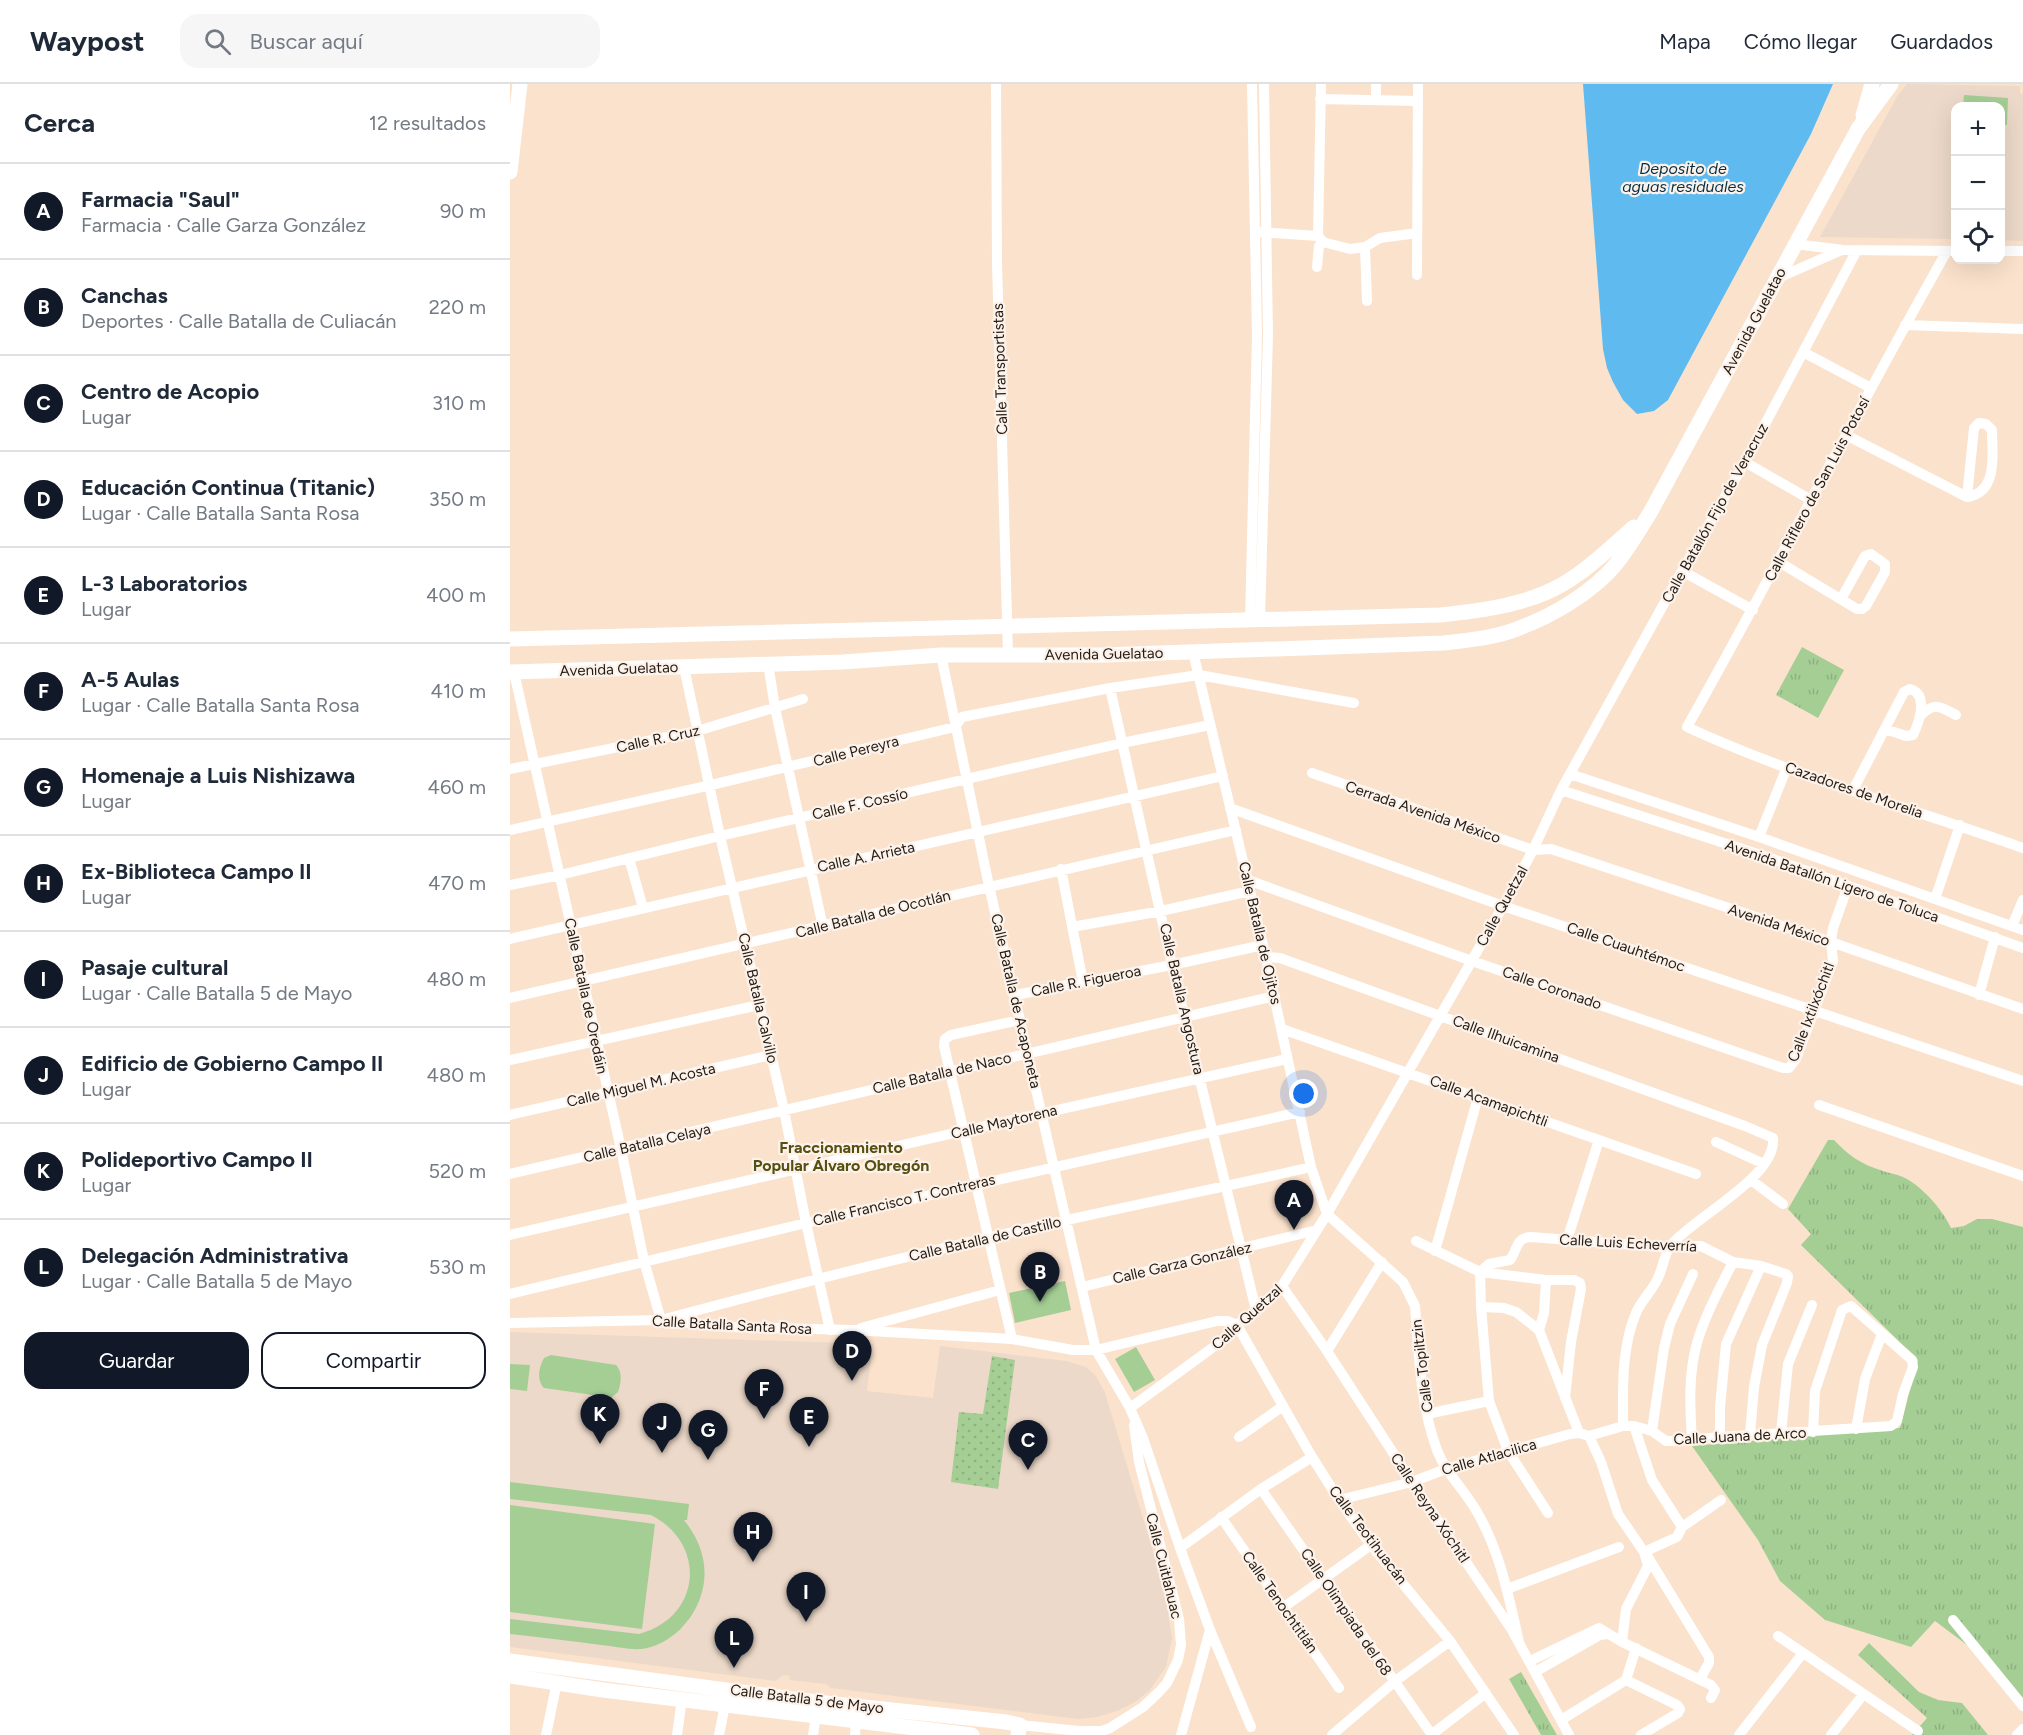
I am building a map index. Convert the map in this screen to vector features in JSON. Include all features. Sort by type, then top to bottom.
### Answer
[{"type":"main road","points":[[510,172],[520,84]]},
{"type":"main road","name":"Avenida Guelatao","points":[[1858,129],[1872,84]]},
{"type":"main road","name":"Avenida Guelatao","points":[[512,672],[842,662],[942,655],[1105,655],[1444,643],[1483,638],[1517,630],[1555,611],[1588,590],[1616,564],[1650,513],[1858,129],[1891,84]]},
{"type":"main road","name":"Avenida Guelatao","points":[[510,639],[1440,615],[1481,610],[1545,593],[1593,562],[1650,513]]},
{"type":"main road","name":"Calle Batalla 5 de Mayo","points":[[510,1661],[604,1674],[683,1692],[725,1705],[906,1710],[1006,1722],[1019,1730]]},
{"type":"main road","points":[[603,1690],[604,1674]]},
{"type":"main road","name":"Calle Batalla 5 de Mayo","points":[[510,1676],[603,1690],[683,1692],[816,1709],[856,1728],[972,1735]]},
{"type":"street","name":"Calle Transportistas","points":[[996,84],[997,255],[1008,654]]},
{"type":"street","points":[[1317,267],[1321,239],[1321,84]]},
{"type":"street","points":[[1376,84],[1376,100]]},
{"type":"street","points":[[1417,275],[1418,84]]},
{"type":"street","points":[[1255,620],[1263,335],[1267,280],[1264,85],[1252,85],[1254,281],[1263,335]]},
{"type":"street","points":[[1320,99],[1418,101]]},
{"type":"street","points":[[1254,232],[1321,239],[1350,249],[1365,248],[1380,238],[1417,232]]},
{"type":"street","points":[[1795,244],[1843,250],[1951,251]]},
{"type":"street","points":[[1365,248],[1367,301]]},
{"type":"street","points":[[1778,278],[1843,250]]},
{"type":"street","name":"Calle Batallón Fijo de Veracruz","points":[[1569,774],[1745,462],[1857,250]]},
{"type":"street","name":"Calle Riflero de San Luis Potosí","points":[[1687,727],[1753,610],[1905,325],[1951,251]]},
{"type":"street","points":[[2005,251],[2023,251]]},
{"type":"street","points":[[1254,281],[1267,280]]},
{"type":"street","points":[[1905,325],[2023,328]]},
{"type":"street","points":[[1803,352],[1871,388]]},
{"type":"street","points":[[1846,435],[1967,497],[1976,495],[1985,487],[1993,470],[1992,430],[1982,422],[1974,428],[1967,497]]},
{"type":"street","points":[[1745,462],[1811,500]]},
{"type":"street","points":[[1779,562],[1840,599],[1857,609],[1864,608],[1885,572],[1885,564],[1871,554],[1865,556],[1840,599]]},
{"type":"street","points":[[1682,571],[1753,610]]},
{"type":"street","name":"Calle Batalla de Ojitos","points":[[1193,652],[1275,996],[1311,1167],[1327,1214]]},
{"type":"street","name":"Calle Batalla de Acaponeta","points":[[942,655],[989,886],[1096,1350],[1132,1413]]},
{"type":"street","points":[[768,663],[775,708],[823,927]]},
{"type":"street","name":"Calle Batalla Calvillo","points":[[684,667],[711,785],[720,836],[784,1110],[830,1330]]},
{"type":"street","name":"Calle Batalla de Oredáin","points":[[512,672],[584,981],[645,1262],[661,1320]]},
{"type":"street","points":[[1199,675],[1354,703]]},
{"type":"street","name":"Calle Pereyra","points":[[510,830],[955,727],[962,717],[1110,688],[1199,675]]},
{"type":"street","name":"Calle Batalla Angostura","points":[[1110,688],[1172,965],[1256,1311]]},
{"type":"street","points":[[1853,790],[1904,692],[1910,689],[1915,690],[1919,694],[1921,703],[1920,716],[1914,733],[1910,736],[1885,729]]},
{"type":"street","name":"Calle R. Cruz","points":[[510,769],[697,731],[803,699]]},
{"type":"street","points":[[1920,716],[1933,706],[1956,715]]},
{"type":"street","name":"Calle F. Cossío","points":[[510,885],[1122,743],[1210,725]]},
{"type":"street","name":"Cazadores de Morelia","points":[[1687,727],[1786,767],[2023,848]]},
{"type":"street","points":[[1759,837],[1786,767]]},
{"type":"street","name":"Cerrada Avenida México","points":[[1312,773],[1533,850]]},
{"type":"street","name":"Calle Quetzal","points":[[1132,1413],[1223,1340],[1282,1286],[1327,1214],[1503,906],[1569,774]]},
{"type":"street","name":"Avenida Batallón Ligero de Toluca","points":[[1569,774],[1759,837],[2018,928]]},
{"type":"street","name":"Calle A. Arrieta","points":[[510,939],[1223,776]]},
{"type":"street","name":"Avenida Batallón Ligero de Toluca","points":[[1561,790],[1641,815],[2023,948]]},
{"type":"street","points":[[1641,815],[1648,801]]},
{"type":"street","name":"Calle Cuauhtémoc","points":[[1230,808],[1503,906],[2023,1081]]},
{"type":"street","points":[[1935,898],[1960,825]]},
{"type":"street","name":"Calle Batalla de Ocotlán","points":[[510,998],[1236,830]]},
{"type":"street","name":"Avenida México","points":[[1533,850],[1551,849],[1831,942],[2023,1010]]},
{"type":"street","points":[[629,858],[643,908]]},
{"type":"street","points":[[1061,869],[1083,982]]},
{"type":"street","points":[[1072,927],[1161,911],[1249,885]]},
{"type":"street","name":"Calle Coronado","points":[[1249,885],[1777,1067],[1789,1068]]},
{"type":"street","name":"Calle Ixtilxóchitl","points":[[1789,1068],[1796,1059],[1833,961],[1831,942],[1833,928],[1848,886]]},
{"type":"street","points":[[2018,928],[2023,900]]},
{"type":"street","points":[[1979,995],[1995,937]]},
{"type":"street","name":"Calle R. Figueroa","points":[[1015,995],[1263,945]]},
{"type":"street","name":"Calle Ilhuicamina","points":[[1265,957],[1280,958],[1745,1126],[1773,1138],[1773,1146],[1764,1164]]},
{"type":"street","name":"Calle Batalla de Naco","points":[[784,1110],[1275,996]]},
{"type":"street","points":[[510,1060],[759,1005]]},
{"type":"street","points":[[1012,1339],[944,1046],[945,1039],[951,1035],[1020,1020]]},
{"type":"street","name":"Calle Acamapichtli","points":[[1282,1029],[1696,1174]]},
{"type":"street","name":"Calle Miguel M. Acosta","points":[[510,1115],[771,1055]]},
{"type":"street","name":"Calle Maytorena","points":[[510,1235],[1287,1059]]},
{"type":"street","points":[[1436,1251],[1478,1096]]},
{"type":"street","points":[[1819,1105],[2023,1176]]},
{"type":"street","name":"Calle Batalla Celaya","points":[[510,1174],[784,1110]]},
{"type":"street","name":"Calle Francisco T. Contreras","points":[[510,1294],[975,1184],[1300,1112]]},
{"type":"street","points":[[1567,1240],[1599,1140]]},
{"type":"street","points":[[1682,1527],[1652,1480],[1629,1426],[1624,1359],[1630,1328],[1637,1311],[1657,1279],[1669,1248],[1704,1216],[1751,1180],[1764,1164],[1716,1142]]},
{"type":"street","name":"Calle Batalla de Castillo","points":[[661,1320],[818,1278],[1067,1220],[1225,1188],[1311,1167]]},
{"type":"street","points":[[1751,1180],[1783,1204]]},
{"type":"street","name":"Calle Topiltzin","points":[[1327,1214],[1402,1282],[1415,1306],[1419,1361],[1427,1414],[1438,1452],[1446,1469],[1480,1518],[1493,1544],[1507,1589],[1519,1642]]},
{"type":"street","name":"Calle Garza González","points":[[1082,1287],[1317,1230]]},
{"type":"street","name":"Calle Luis Echeverría","points":[[1480,1272],[1489,1264],[1510,1260],[1525,1232],[1567,1240],[1669,1248],[1701,1246],[1733,1262],[1783,1272],[1788,1276],[1787,1283],[1762,1345],[1754,1387],[1750,1435]]},
{"type":"street","points":[[1416,1241],[1480,1272],[1546,1280],[1577,1281],[1581,1286],[1571,1342],[1565,1398]]},
{"type":"street","points":[[1328,1352],[1382,1262]]},
{"type":"street","points":[[1692,1441],[1689,1405],[1697,1344],[1709,1312],[1733,1262]]},
{"type":"street","points":[[1720,1437],[1720,1407],[1726,1344],[1761,1266]]},
{"type":"street","points":[[1480,1272],[1480,1307],[1489,1401],[1508,1451],[1548,1513]]},
{"type":"street","points":[[1652,1431],[1664,1348],[1670,1324],[1693,1274]]},
{"type":"street","points":[[1539,1330],[1544,1313],[1546,1280]]},
{"type":"street","name":"Calle Reyna Xóchitl","points":[[1282,1286],[1519,1642],[1569,1735]]},
{"type":"street","points":[[852,1330],[1000,1290]]},
{"type":"street","points":[[1781,1432],[1788,1364],[1812,1305]]},
{"type":"street","points":[[1813,1432],[1815,1391],[1842,1310],[1848,1306],[1855,1308],[1882,1334],[1865,1379],[1856,1429]]},
{"type":"street","points":[[1480,1307],[1503,1308],[1516,1312],[1539,1330],[1579,1434],[1601,1462],[1618,1514],[1709,1657],[1709,1663],[1700,1679]]},
{"type":"street","name":"Calle Batalla Santa Rosa","points":[[510,1323],[661,1320],[730,1327],[852,1330],[1012,1339],[1073,1350],[1096,1350],[1217,1321],[1228,1321],[1237,1325]]},
{"type":"street","name":"Calle Teotihuacán","points":[[1237,1325],[1339,1500],[1371,1545],[1450,1641],[1514,1735]]},
{"type":"street","name":"Calle Juana de Arco","points":[[1629,1426],[1652,1431],[1666,1441],[1891,1426],[1896,1424],[1913,1362],[1882,1334]]},
{"type":"street","points":[[1427,1414],[1489,1401]]},
{"type":"street","points":[[1239,1437],[1283,1406]]},
{"type":"street","points":[[1132,1413],[1143,1438],[1210,1630],[1251,1727]]},
{"type":"street","name":"Calle Cuitlahuac","points":[[1083,1731],[1102,1731],[1110,1728],[1152,1701],[1174,1671],[1181,1645],[1175,1599],[1139,1462],[1132,1413]]},
{"type":"street","points":[[1579,1434],[1629,1426]]},
{"type":"street","name":"Calle Atlacilica","points":[[1339,1500],[1412,1482],[1446,1469],[1508,1451],[1579,1434]]},
{"type":"street","points":[[1180,1548],[1261,1489],[1312,1457]]},
{"type":"street","name":"Calle Olimpiada del 68","points":[[1261,1489],[1432,1735]]},
{"type":"street","points":[[1644,1552],[1677,1537],[1682,1527],[1721,1500]]},
{"type":"street","name":"Calle Tenochtitlán","points":[[1221,1517],[1339,1688]]},
{"type":"street","points":[[1284,1606],[1371,1545]]},
{"type":"street","points":[[1507,1589],[1619,1547]]},
{"type":"street","points":[[1622,1641],[1626,1610],[1648,1566],[1644,1552]]},
{"type":"street","points":[[1953,1620],[2023,1706]]},
{"type":"street","points":[[1530,1661],[1597,1628],[1714,1687],[1711,1698]]},
{"type":"street","points":[[1181,1735],[1210,1630]]},
{"type":"street","points":[[1535,1672],[1600,1635],[1607,1634]]},
{"type":"street","points":[[1778,1636],[1918,1731]]},
{"type":"street","points":[[1332,1735],[1394,1682],[1450,1641]]},
{"type":"street","points":[[1560,1720],[1626,1680],[1636,1648]]},
{"type":"street","points":[[1739,1735],[1803,1653]]},
{"type":"street","points":[[1626,1680],[1677,1705],[1680,1709],[1678,1713],[1641,1735]]},
{"type":"street","points":[[546,1735],[557,1682]]},
{"type":"street","points":[[677,1735],[683,1692]]},
{"type":"street","points":[[1432,1735],[1486,1693]]},
{"type":"street","points":[[1831,1735],[1863,1695]]},
{"type":"street","points":[[719,1735],[725,1705]]},
{"type":"street","points":[[813,1735],[816,1709]]},
{"type":"street","points":[[2018,1735],[2023,1728]]},
{"type":"street","name":"Calle Batalla 5 de Mayo","points":[[1019,1730],[1083,1731],[1104,1735]]},
{"type":"shaded area","points":[[1907,84],[2020,86],[2020,94],[2023,93],[2023,241],[2005,240],[2005,102],[1951,102],[1951,239],[1820,237],[1898,95]]},
{"type":"shaded area","points":[[510,1332],[873,1344],[867,1391],[933,1398],[940,1346],[1066,1361],[1086,1367],[1096,1376],[1105,1393],[1165,1591],[1172,1638],[1166,1667],[1149,1691],[1135,1702],[1097,1717],[1078,1719],[831,1688],[826,1684],[789,1680],[790,1676],[783,1675],[776,1681],[510,1647]]},
{"type":"green space","points":[[1964,95],[2008,98],[2007,125],[2005,125],[2005,102],[1963,102]]},
{"type":"green space","points":[[1802,647],[1844,670],[1818,718],[1776,695]]},
{"type":"green space","points":[[1828,1140],[1834,1140],[1861,1162],[1900,1176],[1917,1186],[1931,1199],[1951,1228],[1964,1226],[1977,1219],[1992,1219],[2023,1227],[2023,1700],[1991,1663],[1935,1621],[1911,1647],[1825,1620],[1780,1581],[1758,1540],[1692,1446],[1900,1428],[1918,1360],[1801,1245],[1811,1234],[1788,1209]]},
{"type":"green space","points":[[1065,1281],[1071,1310],[1015,1323],[1009,1293]]},
{"type":"green space","points":[[1136,1347],[1155,1380],[1134,1392],[1115,1359]]},
{"type":"green space","points":[[551,1355],[616,1365],[621,1381],[618,1392],[612,1397],[607,1397],[544,1388],[539,1377],[540,1369],[544,1358]]},
{"type":"green space","points":[[992,1356],[1015,1360],[998,1489],[951,1482],[959,1412],[983,1414]]},
{"type":"green space","points":[[510,1364],[530,1365],[527,1391],[510,1389]]},
{"type":"green space","points":[[510,1482],[689,1504],[687,1520],[684,1520],[699,1545],[705,1573],[699,1602],[688,1621],[663,1642],[642,1649],[510,1634],[510,1619],[639,1634],[660,1625],[675,1613],[685,1597],[690,1579],[689,1561],[682,1544],[669,1528],[651,1515],[510,1499]]},
{"type":"green space","points":[[510,1505],[655,1524],[642,1629],[510,1612]]},
{"type":"green space","points":[[1869,1643],[1919,1692],[1938,1700],[1962,1703],[1988,1735],[1912,1735],[1927,1718],[1858,1655]]},
{"type":"green space","points":[[1521,1672],[1557,1735],[1541,1735],[1509,1679]]},
{"type":"water","name":"Deposito de aguas residuales","points":[[1583,84],[1833,84],[1811,134],[1668,400],[1654,411],[1637,414],[1623,400],[1607,368],[1603,349]]},
{"type":"place","name":"Farmacia \"Saul\"","points":[[1294,1230]]},
{"type":"place","name":"Canchas","points":[[1040,1302]]},
{"type":"place","name":"Educación Continua (Titanic)","points":[[852,1381]]},
{"type":"place","name":"A-5 Aulas","points":[[764,1419]]},
{"type":"place","name":"Polideportivo Campo II","points":[[600,1444]]},
{"type":"place","name":"L-3 Laboratorios","points":[[809,1447]]},
{"type":"place","name":"Edificio de Gobierno Campo II","points":[[662,1453]]},
{"type":"place","name":"Homenaje a Luis Nishizawa","points":[[708,1460]]},
{"type":"place","name":"Centro de Acopio","points":[[1028,1470]]},
{"type":"place","name":"Ex-Biblioteca Campo II","points":[[753,1562]]},
{"type":"place","name":"Pasaje cultural","points":[[806,1622]]},
{"type":"place","name":"Delegación Administrativa","points":[[734,1668]]},
{"type":"district","name":"Fraccionamiento Popular Álvaro Obregón","points":[[841,1156]]}]
